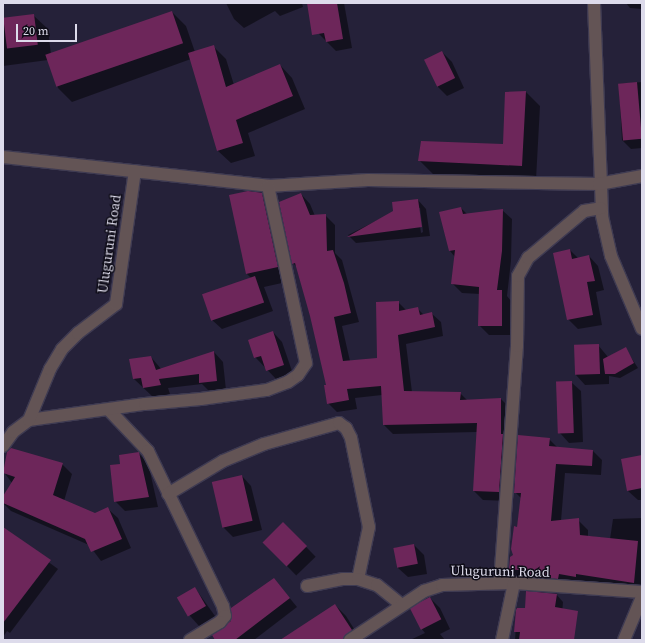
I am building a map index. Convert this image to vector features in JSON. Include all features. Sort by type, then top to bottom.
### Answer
[{"type":"street","points":[[594,3],[601,208],[611,256],[642,329]]},
{"type":"street","points":[[3,157],[268,186],[368,180],[599,184],[642,176]]},
{"type":"street","name":"Uluguruni Road","points":[[29,420],[50,369],[62,349],[78,333],[116,304],[135,171]]},
{"type":"street","points":[[3,446],[13,432],[29,420],[267,390],[288,382],[298,375],[306,363],[268,186]]},
{"type":"street","points":[[500,583],[517,346],[518,276],[528,258],[584,211],[601,208]]},
{"type":"street","points":[[109,410],[148,451],[223,606],[225,616],[220,622],[190,640]]},
{"type":"street","points":[[168,494],[230,458],[264,444],[339,423],[346,428],[351,438],[367,513],[368,540],[358,579]]},
{"type":"street","points":[[307,586],[343,579],[358,579],[377,585],[402,605]]},
{"type":"street","points":[[502,640],[514,583]]},
{"type":"street","name":"Uluguruni Road","points":[[350,640],[402,605],[433,587],[514,583],[642,592]]},
{"type":"street","points":[[624,640],[642,597]]},
{"type":"building","points":[[307,3],[337,3],[343,39],[326,42],[324,33],[312,35]]},
{"type":"building","points":[[172,11],[183,43],[56,87],[45,55]]},
{"type":"building","points":[[34,14],[38,45],[7,49],[3,18]]},
{"type":"building","points":[[214,45],[226,87],[280,64],[293,96],[236,120],[243,143],[217,151],[188,53]]},
{"type":"building","points":[[442,51],[455,78],[437,87],[424,60]]},
{"type":"building","points":[[637,82],[642,139],[623,140],[618,84]]},
{"type":"building","points":[[526,91],[522,166],[418,161],[421,141],[503,144],[505,92]]},
{"type":"building","points":[[248,191],[262,193],[278,267],[246,274],[229,195]]},
{"type":"building","points":[[301,193],[310,215],[326,214],[327,251],[333,250],[344,283],[351,313],[334,317],[343,361],[377,358],[376,302],[399,301],[399,311],[418,307],[420,315],[432,312],[435,327],[398,335],[404,391],[461,392],[460,400],[501,398],[501,434],[503,434],[499,492],[473,491],[477,423],[383,425],[381,386],[347,389],[349,400],[327,404],[324,385],[326,385],[310,316],[295,263],[292,264],[279,202]]},
{"type":"building","points":[[418,199],[422,227],[347,237],[393,211],[392,202]]},
{"type":"building","points":[[461,207],[463,214],[503,209],[502,251],[497,290],[502,290],[502,326],[478,326],[479,287],[451,284],[455,250],[449,251],[439,212]]},
{"type":"building","points":[[570,249],[572,259],[589,255],[595,281],[587,282],[593,315],[567,320],[553,253]]},
{"type":"building","points":[[255,276],[264,302],[211,321],[202,294]]},
{"type":"building","points":[[273,331],[284,365],[266,371],[261,356],[254,358],[248,340]]},
{"type":"building","points":[[599,344],[600,374],[575,375],[574,345]]},
{"type":"building","points":[[626,347],[634,363],[615,374],[605,374],[603,359]]},
{"type":"building","points":[[214,351],[217,381],[199,383],[199,374],[159,379],[161,385],[143,388],[141,378],[133,379],[129,359],[151,356],[156,370]]},
{"type":"building","points":[[572,381],[574,433],[558,434],[556,382]]},
{"type":"building","points":[[518,435],[550,438],[549,446],[593,450],[592,466],[556,464],[551,521],[579,518],[580,535],[638,541],[634,583],[576,574],[576,577],[559,574],[558,579],[528,576],[528,571],[509,569],[510,557],[513,555],[511,549],[514,526],[517,527],[521,493],[514,493]]},
{"type":"building","points":[[11,448],[63,463],[53,495],[95,513],[108,507],[122,539],[91,552],[85,539],[3,503],[3,496],[15,477],[3,473],[7,452]]},
{"type":"building","points":[[139,452],[149,497],[114,502],[110,465],[120,464],[119,455]]},
{"type":"building","points":[[642,455],[642,488],[627,491],[621,459]]},
{"type":"building","points":[[242,475],[253,521],[222,528],[212,482]]},
{"type":"building","points":[[283,522],[307,546],[287,567],[262,543]]},
{"type":"building","points":[[3,527],[51,560],[3,623]]},
{"type":"building","points":[[414,544],[418,564],[397,568],[393,548]]},
{"type":"building","points":[[274,578],[290,598],[235,640],[215,640],[212,635],[231,621],[231,608]]},
{"type":"building","points":[[195,587],[206,606],[188,617],[177,598]]},
{"type":"building","points":[[526,591],[557,594],[555,607],[578,611],[574,640],[519,640],[520,632],[514,632],[516,610],[517,608],[525,608]]},
{"type":"building","points":[[430,597],[441,619],[421,630],[410,607]]},
{"type":"building","points":[[335,604],[352,630],[343,640],[280,640]]}]
